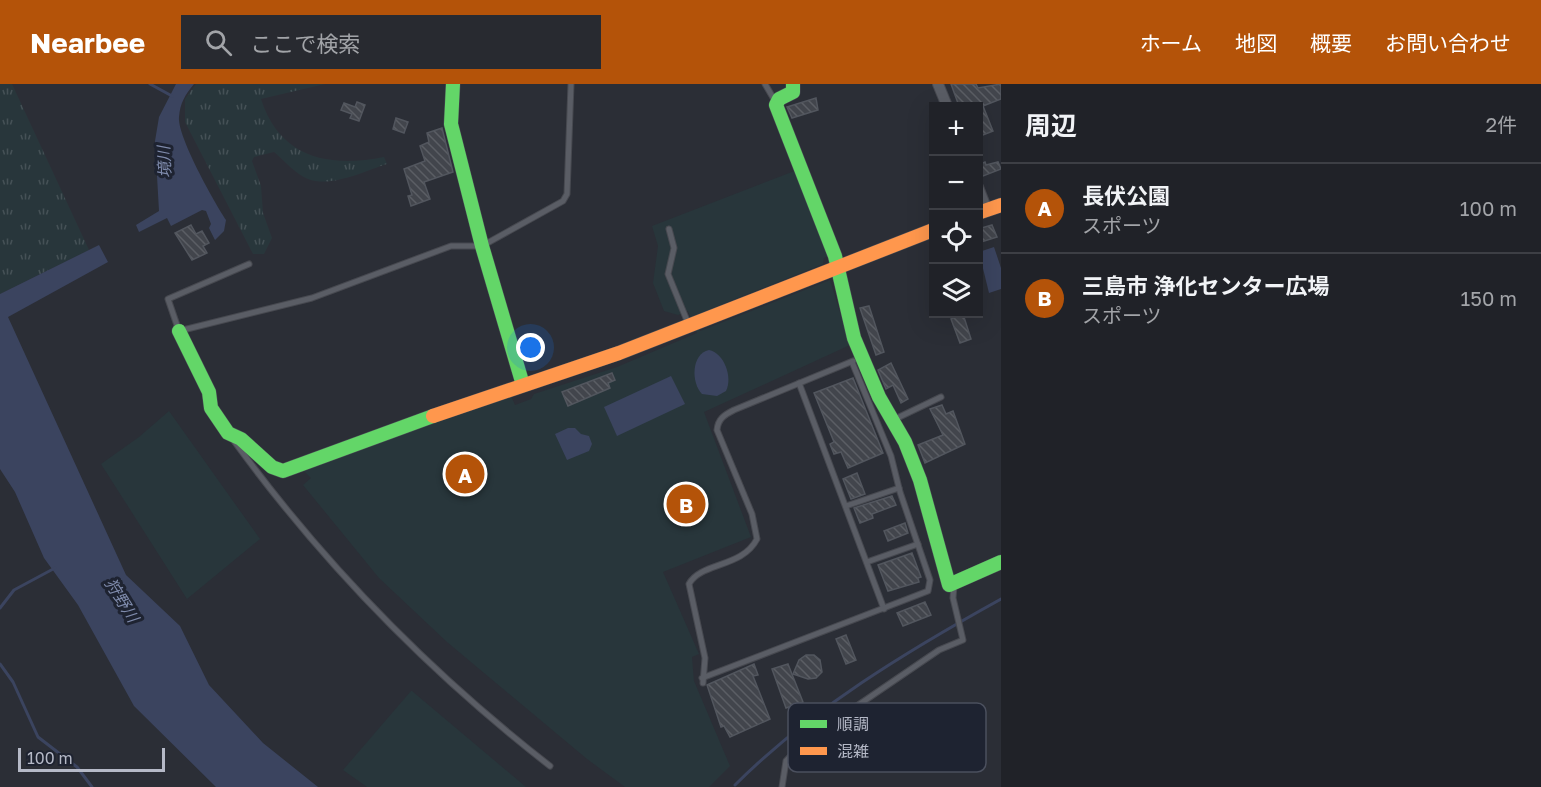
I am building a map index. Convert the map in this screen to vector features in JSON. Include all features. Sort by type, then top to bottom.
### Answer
[{"type":"street","points":[[453,84],[451,124],[482,246],[523,385]]},
{"type":"street","points":[[793,84],[793,92],[777,102],[837,266],[854,338],[856,357],[911,455],[933,521],[947,583],[954,585],[1001,562]]},
{"type":"street","points":[[938,84],[945,102]]},
{"type":"street","points":[[179,332],[209,392],[211,408],[228,433],[241,439],[272,467],[283,471],[619,353],[929,232]]},
{"type":"lane","points":[[249,264],[168,299],[179,332],[321,295],[450,246],[482,246],[563,201],[566,196],[571,84]]},
{"type":"lane","points":[[765,84],[777,102]]},
{"type":"lane","points":[[669,229],[674,248],[668,274],[689,324]]},
{"type":"lane","points":[[856,357],[930,580],[928,591],[702,680],[705,658],[689,584],[697,576],[738,560],[754,547],[757,539],[752,514],[717,430],[717,425],[721,418],[734,410],[799,383],[856,357]]},
{"type":"lane","points":[[799,383],[884,609]]},
{"type":"lane","points":[[891,420],[941,397]]},
{"type":"lane","points":[[228,433],[305,532],[363,599],[482,712],[550,766]]},
{"type":"lane","points":[[846,507],[899,488]]},
{"type":"lane","points":[[867,562],[918,544]]},
{"type":"lane","points":[[861,703],[939,650],[963,640],[955,606],[954,585]]},
{"type":"lane","points":[[782,787],[788,759]]},
{"type":"green space","points":[[0,84],[12,84],[89,250],[0,294]]},
{"type":"green space","points":[[196,84],[325,84],[261,99],[269,119],[280,134],[294,146],[325,159],[344,161],[384,157],[387,164],[348,178],[317,181],[299,174],[274,152],[254,157],[252,161],[261,186],[263,213],[272,238],[264,254],[253,254],[185,122],[185,99]]},
{"type":"green space","points":[[797,170],[830,255],[824,258],[823,264],[693,316],[700,331],[830,280],[850,345],[704,412],[751,537],[663,572],[699,654],[692,657],[694,681],[730,766],[709,787],[625,787],[587,759],[447,642],[379,578],[303,485],[311,478],[304,471],[510,394],[515,405],[531,399],[534,394],[617,367],[697,333],[688,311],[678,315],[664,311],[653,283],[658,246],[652,226]]},
{"type":"green space","points":[[169,411],[260,539],[187,599],[101,464],[139,437]]},
{"type":"green space","points":[[411,691],[526,787],[367,787],[343,770]]},
{"type":"water","name":"境川","points":[[176,84],[194,84],[182,103],[180,126],[197,169],[226,220],[224,231],[215,240],[209,228],[211,224],[206,211],[202,210],[171,226],[167,218],[139,232],[136,225],[159,211],[155,141],[159,117]]},
{"type":"water","name":"狩野川","points":[[99,245],[108,262],[8,317],[126,575],[180,626],[209,685],[263,743],[318,787],[216,787],[134,706],[78,605],[44,558],[15,492],[0,469],[0,294]]},
{"type":"water","points":[[994,247],[1001,268],[1001,289],[989,293],[983,268],[983,251]]},
{"type":"water","points":[[709,350],[719,356],[728,373],[726,391],[717,396],[702,394],[696,383],[696,363],[703,353]]},
{"type":"water","points":[[671,376],[685,404],[617,436],[604,407]]},
{"type":"water","points":[[568,428],[575,428],[581,434],[589,436],[592,444],[589,451],[567,460],[555,434]]},
{"type":"building","points":[[951,84],[976,84],[978,88],[1001,84],[1001,99],[983,106],[983,102],[958,102]]},
{"type":"building","points":[[816,98],[818,110],[792,118],[787,107]]},
{"type":"building","points":[[357,102],[365,105],[359,121],[350,118],[352,114],[341,110],[344,103],[355,107]]},
{"type":"building","points":[[983,106],[993,131],[983,135]]},
{"type":"building","points":[[396,118],[408,122],[404,133],[393,129]]},
{"type":"building","points":[[442,128],[453,172],[424,182],[430,199],[411,206],[408,196],[412,195],[404,169],[425,161],[420,146],[429,142],[427,133]]},
{"type":"building","points":[[985,162],[986,165],[998,162],[1001,169],[983,176],[983,163]]},
{"type":"building","points":[[191,225],[196,234],[202,231],[209,243],[203,246],[207,253],[192,260],[175,233]]},
{"type":"building","points":[[992,225],[997,237],[983,241],[983,228]]},
{"type":"building","points":[[869,306],[884,352],[876,355],[860,308]]},
{"type":"building","points":[[964,318],[971,339],[960,343],[951,319]]},
{"type":"building","points":[[891,363],[908,399],[901,403],[893,385],[886,389],[878,370]]},
{"type":"building","points":[[612,373],[615,380],[608,383],[610,388],[568,406],[562,392]]},
{"type":"building","points":[[853,378],[883,453],[848,468],[841,452],[834,454],[830,444],[834,442],[814,393]]},
{"type":"building","points":[[942,405],[946,414],[953,411],[965,444],[925,463],[918,445],[943,435],[930,409]]},
{"type":"building","points":[[857,473],[865,494],[851,499],[843,479]]},
{"type":"building","points":[[892,496],[896,505],[872,514],[873,518],[860,523],[854,508]]},
{"type":"building","points":[[905,523],[908,533],[888,541],[884,531]]},
{"type":"building","points":[[912,553],[921,577],[918,578],[919,582],[888,591],[878,565]]},
{"type":"building","points":[[925,602],[931,615],[903,626],[897,613]]},
{"type":"building","points":[[846,635],[856,660],[846,664],[836,639]]},
{"type":"building","points":[[806,655],[814,655],[820,660],[822,672],[816,678],[808,679],[793,674],[799,660]]},
{"type":"building","points":[[754,664],[758,675],[753,676],[770,719],[730,737],[724,726],[721,727],[707,685]]},
{"type":"building","points":[[788,664],[803,702],[788,703],[786,708],[772,669]]},
{"type":"waterway","points":[[150,84],[172,96]]},
{"type":"waterway","points":[[0,608],[14,590],[55,568]]},
{"type":"waterway","points":[[832,703],[930,639],[1001,599]]},
{"type":"waterway","points":[[0,664],[13,682],[38,737],[77,767],[92,787]]},
{"type":"waterway","points":[[735,785],[788,737]]},
{"type":"traffic: fast","points":[[453,84],[451,124],[482,246],[523,385]]},
{"type":"traffic: fast","points":[[793,84],[793,92],[779,99],[776,105],[835,256],[854,338],[879,397],[905,442],[920,480],[949,585],[1001,562]]},
{"type":"traffic: fast","points":[[179,331],[209,392],[211,408],[228,433],[241,439],[272,467],[283,471],[433,416]]},
{"type":"traffic: slow","points":[[983,211],[1001,205]]},
{"type":"traffic: slow","points":[[433,416],[619,353],[929,232]]},
{"type":"place","name":"長伏公園","points":[[465,474]]},
{"type":"place","name":"三島市 浄化センター広場","points":[[686,504]]}]
